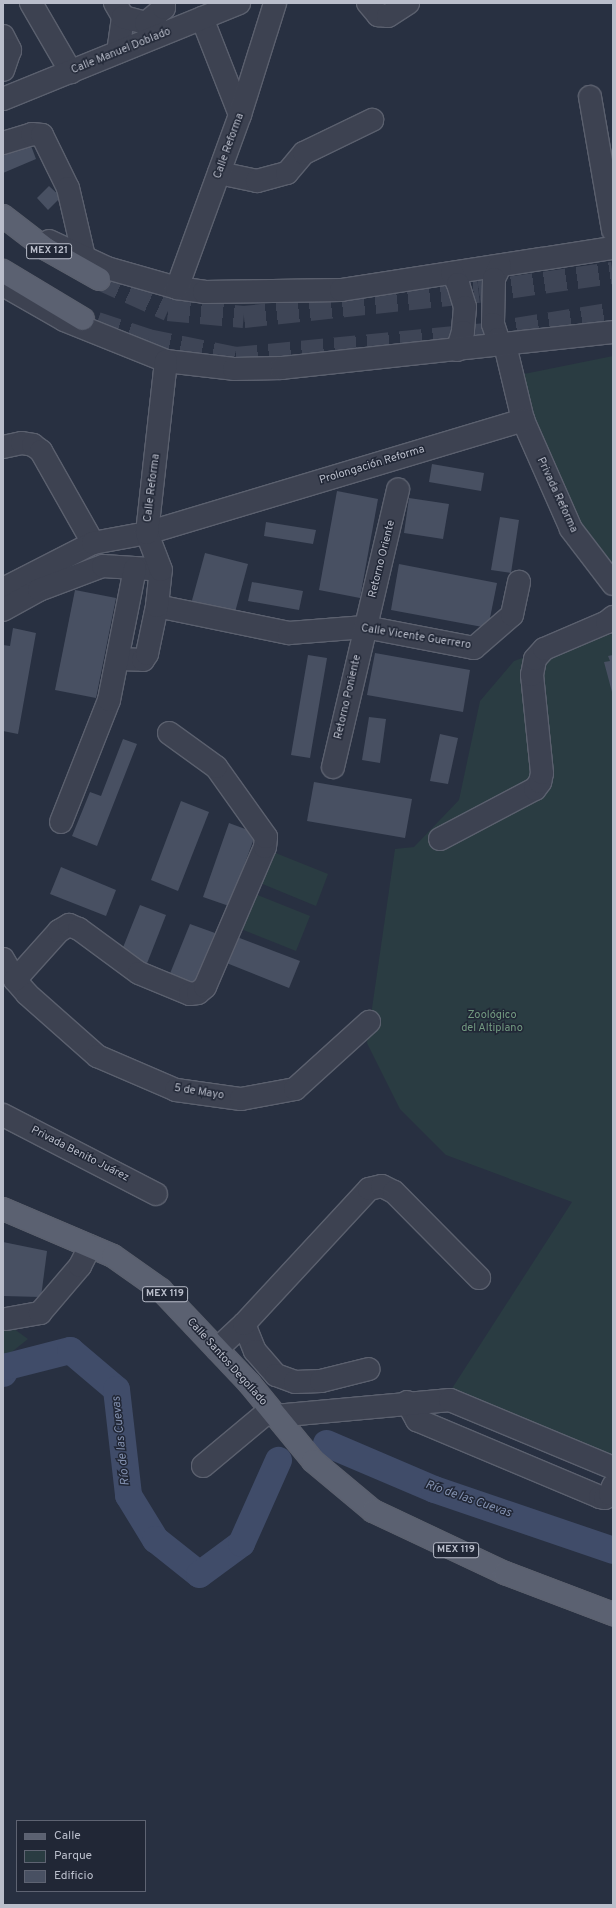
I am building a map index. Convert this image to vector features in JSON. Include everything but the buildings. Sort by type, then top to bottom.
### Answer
[{"type":"main road","name":"MEX 121","points":[[7,220],[88,268]]},
{"type":"main road","points":[[3,271],[83,318]]},
{"type":"main road","name":"Calle Santos Degollado","points":[[3,1209],[113,1256],[161,1290],[217,1350],[313,1461],[373,1512],[505,1573],[613,1614]]},
{"type":"street","points":[[31,3],[71,72]]},
{"type":"street","points":[[118,52],[119,10],[146,23],[164,8],[164,3]]},
{"type":"street","name":"Calle Manuel Doblado","points":[[3,99],[118,52],[205,12],[239,3]]},
{"type":"street","name":"Calle Reforma","points":[[177,288],[240,115],[275,3]]},
{"type":"street","points":[[368,3],[378,15],[388,16],[408,3]]},
{"type":"street","points":[[205,12],[240,115]]},
{"type":"street","points":[[3,36],[10,50],[3,70]]},
{"type":"street","points":[[590,97],[613,230]]},
{"type":"street","points":[[219,173],[257,181],[287,173],[304,153],[372,120]]},
{"type":"street","points":[[3,143],[32,134],[42,135],[68,188],[88,268],[107,268],[177,288],[204,292],[342,290],[613,248]]},
{"type":"street","points":[[500,266],[494,279],[491,311],[498,339],[505,345],[524,420]]},
{"type":"street","points":[[452,273],[458,284],[465,307],[463,332],[457,350]]},
{"type":"street","points":[[3,285],[64,320],[166,361],[234,369],[282,368],[505,345],[613,332]]},
{"type":"street","name":"Calle Reforma","points":[[3,589],[94,543],[147,533],[166,361]]},
{"type":"street","name":"Prolongación Reforma","points":[[147,533],[524,420]]},
{"type":"street","name":"Privada Reforma","points":[[524,420],[571,529],[613,584]]},
{"type":"street","points":[[3,447],[22,443],[33,445],[41,452],[94,543]]},
{"type":"street","name":"Retorno Oriente","points":[[365,627],[398,490]]},
{"type":"street","points":[[118,659],[143,660],[146,654],[157,606],[161,570],[147,533]]},
{"type":"street","points":[[3,610],[39,590],[103,566],[161,570]]},
{"type":"street","points":[[61,822],[110,695],[135,569]]},
{"type":"street","name":"Calle Vicente Guerrero","points":[[157,606],[289,633],[365,627],[474,648],[512,615],[519,582]]},
{"type":"street","points":[[440,839],[535,789],[540,782],[542,773],[532,675],[535,659],[544,649],[607,622],[613,617]]},
{"type":"street","name":"Retorno Poniente","points":[[333,767],[365,627]]},
{"type":"street","points":[[15,980],[59,931],[69,925],[79,928],[139,973],[190,994],[198,993],[205,987],[265,847],[266,836],[216,767],[169,733]]},
{"type":"street","name":"5 de Mayo","points":[[3,959],[15,980],[97,1056],[176,1090],[241,1099],[296,1089],[369,1022]]},
{"type":"street","name":"Privada Benito Juárez","points":[[3,1115],[156,1194]]},
{"type":"street","points":[[217,1350],[244,1324],[369,1189],[382,1186],[394,1192],[480,1278]]},
{"type":"street","points":[[6,1319],[40,1313],[80,1266],[90,1246]]},
{"type":"street","points":[[244,1324],[255,1351],[276,1375],[295,1382],[321,1381],[369,1369]]},
{"type":"street","points":[[203,1466],[273,1413],[450,1400],[613,1468]]},
{"type":"street","points":[[407,1402],[417,1420],[600,1497],[605,1498],[610,1494],[613,1486]]},
{"type":"street","points":[[511,1460],[524,1431]]},
{"type":"green space","points":[[613,356],[613,581],[555,490],[519,375]]},
{"type":"green space","name":"Zoológico del Altiplano","points":[[613,634],[613,1467],[451,1390],[572,1202],[446,1155],[400,1109],[367,1043],[395,849],[414,847],[459,800],[480,701],[514,661],[547,649]]},
{"type":"green space","points":[[273,852],[328,874],[316,906],[260,883]]},
{"type":"green space","points":[[255,894],[310,916],[296,951],[241,929]]},
{"type":"green space","points":[[3,1321],[28,1339],[3,1359]]},
{"type":"waterway","name":"Río de las Cuevas","points":[[3,1373],[7,1366],[70,1350],[116,1389],[128,1495],[155,1539],[199,1574],[241,1543],[278,1460]]},
{"type":"waterway","name":"Río de las Cuevas","points":[[326,1443],[434,1489],[613,1550]]},
{"type":"tunnel","points":[[99,279],[168,310],[244,317],[479,292],[613,273]]},
{"type":"tunnel","points":[[97,323],[148,340],[236,358],[484,334],[613,313]]}]
